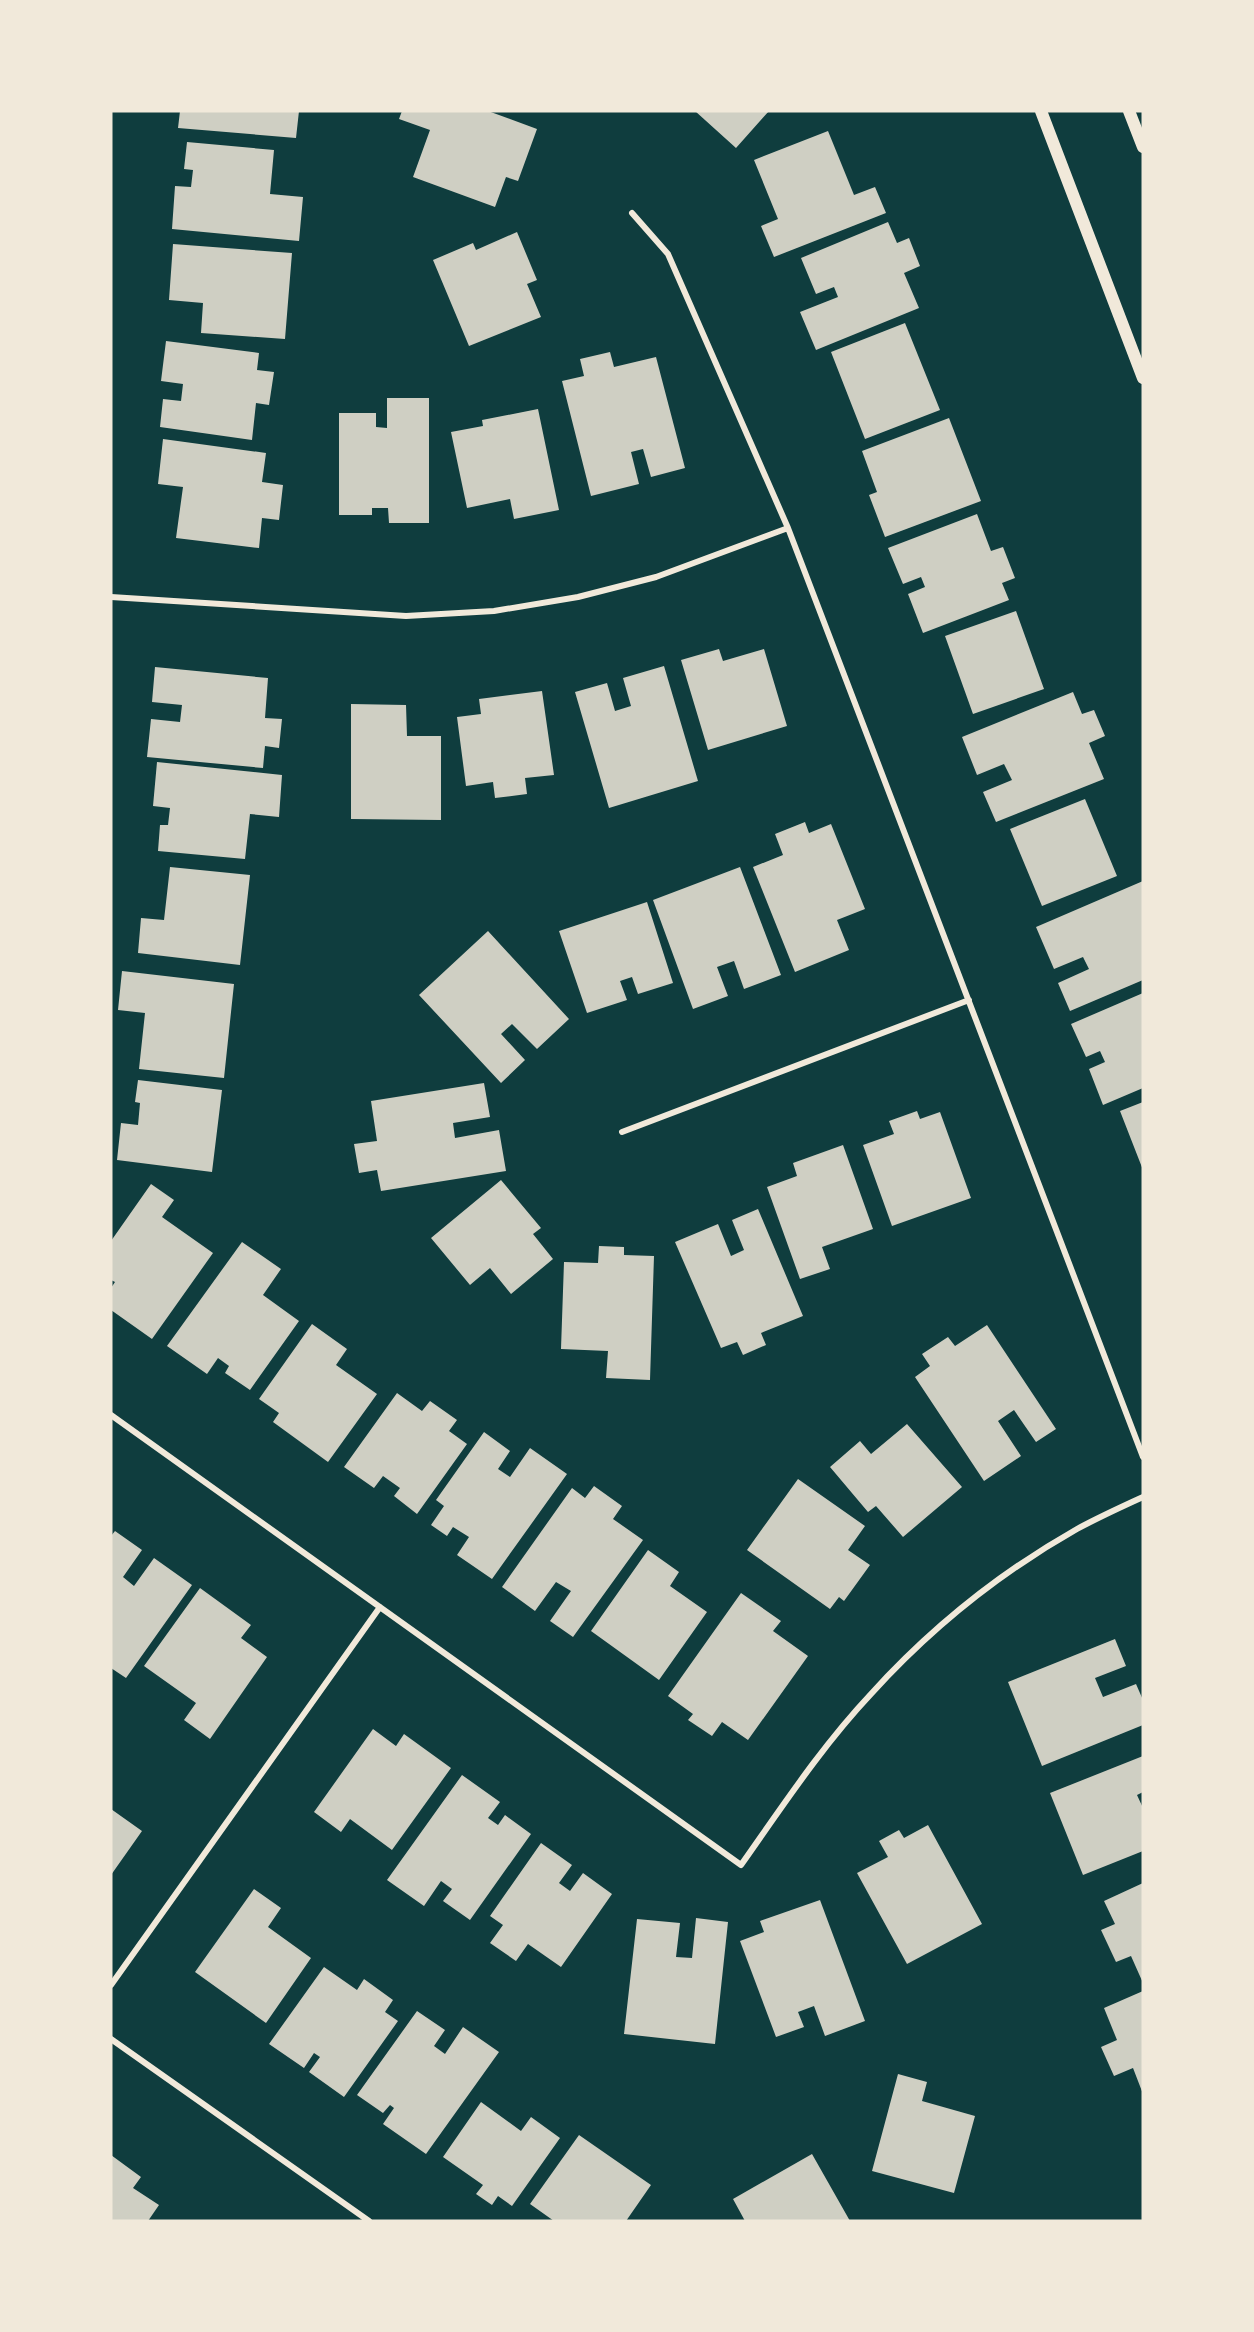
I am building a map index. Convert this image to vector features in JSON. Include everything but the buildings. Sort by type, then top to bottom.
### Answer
[{"type":"main road","points":[[1041,111],[1143,378]]},
{"type":"main road","points":[[1129,111],[1143,147]]},
{"type":"street","points":[[632,213],[668,254],[788,528],[1143,1457]]},
{"type":"street","points":[[111,597],[406,616],[494,611],[578,597],[656,577],[788,528]]},
{"type":"street","points":[[622,1132],[969,1000]]},
{"type":"street","points":[[111,1415],[741,1865],[814,1762],[864,1702],[934,1632],[1003,1577],[1077,1529],[1143,1497]]},
{"type":"street","points":[[111,1985],[380,1607]]},
{"type":"street","points":[[111,2039],[369,2221]]}]
